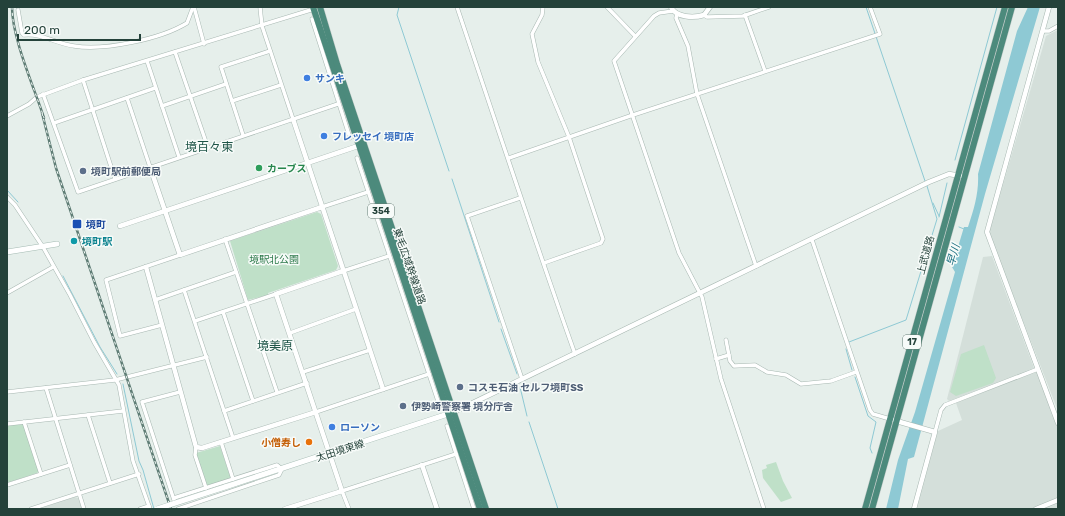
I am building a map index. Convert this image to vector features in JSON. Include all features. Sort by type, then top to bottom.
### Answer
[{"type":"highway","name":"上武道路","points":[[865,509],[896,421],[958,176],[1005,7]]},
{"type":"highway","name":"上武道路","points":[[872,509],[1012,7]]},
{"type":"highway","name":"東毛広域幹線道路","points":[[318,8],[332,66],[349,117],[361,145],[451,413],[480,509]]},
{"type":"highway","name":"東毛広域幹線道路","points":[[318,8],[337,64],[380,209],[427,348],[486,509]]},
{"type":"main road","points":[[7,252],[46,247],[57,244]]},
{"type":"main road","name":"太田境東線","points":[[157,509],[330,454],[451,413]]},
{"type":"street","points":[[18,10],[22,33],[24,36],[37,35],[56,43],[98,48],[136,41],[173,31],[187,23],[193,7]]},
{"type":"street","points":[[193,7],[204,44]]},
{"type":"street","points":[[260,7],[262,26],[270,51],[383,389]]},
{"type":"street","points":[[458,7],[509,158],[520,198],[575,354]]},
{"type":"street","points":[[543,7],[542,14],[532,32],[532,39],[542,73],[569,137],[603,241],[544,263]]},
{"type":"street","points":[[607,7],[635,36]]},
{"type":"street","points":[[704,16],[710,7]]},
{"type":"street","points":[[764,509],[721,379],[700,293],[679,253],[614,61],[635,36],[657,14],[674,11],[704,16],[745,16],[769,7]]},
{"type":"street","points":[[509,158],[633,115],[880,34],[870,7]]},
{"type":"street","points":[[1050,7],[987,232],[1058,423]]},
{"type":"street","points":[[7,116],[43,94],[83,80],[318,8]]},
{"type":"street","points":[[674,11],[690,56],[697,94],[756,266]]},
{"type":"street","points":[[745,16],[765,71]]},
{"type":"street","points":[[312,19],[350,138]]},
{"type":"street","points":[[1043,31],[1049,31],[1058,26]]},
{"type":"street","points":[[243,135],[221,68],[270,51]]},
{"type":"street","points":[[175,52],[208,148]]},
{"type":"street","points":[[147,61],[179,157]]},
{"type":"street","points":[[328,73],[332,66]]},
{"type":"street","points":[[83,80],[115,179]]},
{"type":"street","points":[[162,106],[226,84]]},
{"type":"street","points":[[232,101],[281,85]]},
{"type":"street","points":[[54,123],[92,108],[155,88]]},
{"type":"street","points":[[43,94],[78,192],[338,104]]},
{"type":"street","points":[[126,98],[180,255]]},
{"type":"street","points":[[342,114],[349,117]]},
{"type":"street","points":[[120,226],[361,145]]},
{"type":"street","points":[[357,158],[440,407]]},
{"type":"street","points":[[451,413],[812,240],[927,183],[949,174],[965,177]]},
{"type":"street","points":[[162,325],[120,336],[106,280],[368,192]]},
{"type":"street","points":[[7,197],[15,205],[46,247],[53,267],[119,385],[133,461],[139,474],[150,508],[140,509]]},
{"type":"street","points":[[520,198],[467,216],[522,379]]},
{"type":"street","points":[[377,218],[380,209]]},
{"type":"street","points":[[225,239],[277,392]]},
{"type":"street","points":[[812,240],[856,372],[872,413],[935,432]]},
{"type":"street","points":[[195,322],[389,256]]},
{"type":"street","points":[[7,293],[53,267]]},
{"type":"street","points":[[146,267],[196,447],[195,455],[206,488]]},
{"type":"street","points":[[155,300],[236,272]]},
{"type":"street","points":[[184,290],[233,438]]},
{"type":"street","points":[[276,294],[349,509]]},
{"type":"street","points":[[290,333],[356,309]]},
{"type":"street","points":[[223,312],[253,401]]},
{"type":"street","points":[[418,340],[427,348]]},
{"type":"street","points":[[726,340],[729,355],[734,366],[755,365],[767,372],[786,375],[801,384],[831,381],[856,372]]},
{"type":"street","points":[[303,372],[370,350]]},
{"type":"street","points":[[716,359],[729,355]]},
{"type":"street","points":[[7,392],[116,380],[207,357]]},
{"type":"street","points":[[914,509],[941,410],[945,405],[1038,369]]},
{"type":"street","points":[[196,447],[202,448],[429,374]]},
{"type":"street","points":[[224,411],[306,383]]},
{"type":"street","points":[[46,388],[84,509]]},
{"type":"street","points":[[174,498],[277,466],[282,469],[279,475],[178,509],[174,498],[142,402],[180,392]]},
{"type":"street","points":[[7,424],[123,411]]},
{"type":"street","points":[[88,415],[110,483]]},
{"type":"street","points":[[24,422],[41,474]]},
{"type":"street","points":[[447,426],[474,509]]},
{"type":"street","points":[[221,442],[233,479]]},
{"type":"street","points":[[285,509],[456,454]]},
{"type":"street","points":[[422,465],[437,509]]},
{"type":"street","points":[[7,485],[70,466]]},
{"type":"street","points":[[31,509],[139,474]]},
{"type":"street","points":[[474,509],[476,497]]},
{"type":"street","points":[[1036,509],[1058,500]]},
{"type":"shaded area","points":[[1058,30],[1058,411],[989,233],[1046,36]]},
{"type":"shaded area","points":[[992,256],[1034,368],[949,401],[947,399],[983,257]]},
{"type":"shaded area","points":[[1036,372],[1038,373],[1058,429],[1058,509],[917,509],[938,431],[962,420],[956,403]]},
{"type":"shaded area","points":[[75,497],[78,498],[82,509],[38,509]]},
{"type":"green space","name":"境駅北公園","points":[[317,212],[321,214],[338,266],[336,270],[268,293],[269,295],[248,300],[230,241]]},
{"type":"green space","points":[[984,345],[996,378],[993,383],[956,396],[950,392],[961,354]]},
{"type":"green space","points":[[23,424],[39,471],[7,483],[7,425]]},
{"type":"green space","points":[[220,446],[231,479],[207,486],[196,453]]},
{"type":"green space","points":[[776,462],[783,481],[792,498],[781,502],[763,478],[762,470],[767,468],[766,465]]},
{"type":"water","points":[[1028,7],[1040,7],[985,194],[914,457],[908,459],[898,509],[886,509],[898,460],[915,412],[955,272],[952,267],[964,227],[968,227],[974,207],[978,188],[978,174],[1017,31]]},
{"type":"waterway","points":[[399,7],[397,15],[449,171]]},
{"type":"waterway","points":[[866,7],[925,181]]},
{"type":"waterway","points":[[955,160],[997,7]]},
{"type":"waterway","points":[[452,179],[499,322]]},
{"type":"waterway","points":[[939,217],[947,183]]},
{"type":"waterway","points":[[849,342],[906,320],[937,219],[927,186]]},
{"type":"waterway","points":[[7,190],[18,202]]},
{"type":"waterway","points":[[933,203],[939,216]]},
{"type":"waterway","points":[[959,227],[964,229]]},
{"type":"waterway","points":[[63,276],[100,347],[117,374]]},
{"type":"waterway","points":[[501,329],[517,374]]},
{"type":"waterway","points":[[846,349],[852,370]]},
{"type":"waterway","points":[[855,377],[868,416],[876,422],[870,448],[872,453]]},
{"type":"waterway","points":[[123,384],[139,461],[154,509]]},
{"type":"waterway","points":[[520,387],[527,416]]},
{"type":"waterway","points":[[529,422],[558,509]]},
{"type":"railway","points":[[12,7],[19,48],[44,118]]},
{"type":"railway","points":[[42,113],[56,168],[171,509]]},
{"type":"place","name":"サンキ","points":[[307,78]]},
{"type":"place","name":"フレッセイ 境町店","points":[[324,136]]},
{"type":"place","name":"カーブス","points":[[259,168]]},
{"type":"place","name":"境町駅前郵便局","points":[[83,171]]},
{"type":"place","name":"境町","points":[[77,224]]},
{"type":"place","name":"境町駅","points":[[74,241]]},
{"type":"place","name":"コスモ石油 セルフ境町SS","points":[[460,387]]},
{"type":"place","name":"伊勢崎警察署 境分庁舎","points":[[403,406]]},
{"type":"place","name":"ローソン","points":[[332,427]]},
{"type":"place","name":"小僧寿し","points":[[309,442]]},
{"type":"district","name":"境百々東","points":[[209,147]]},
{"type":"district","name":"境美原","points":[[275,346]]},
{"type":"water label","name":"早川","points":[[953,255]]}]
